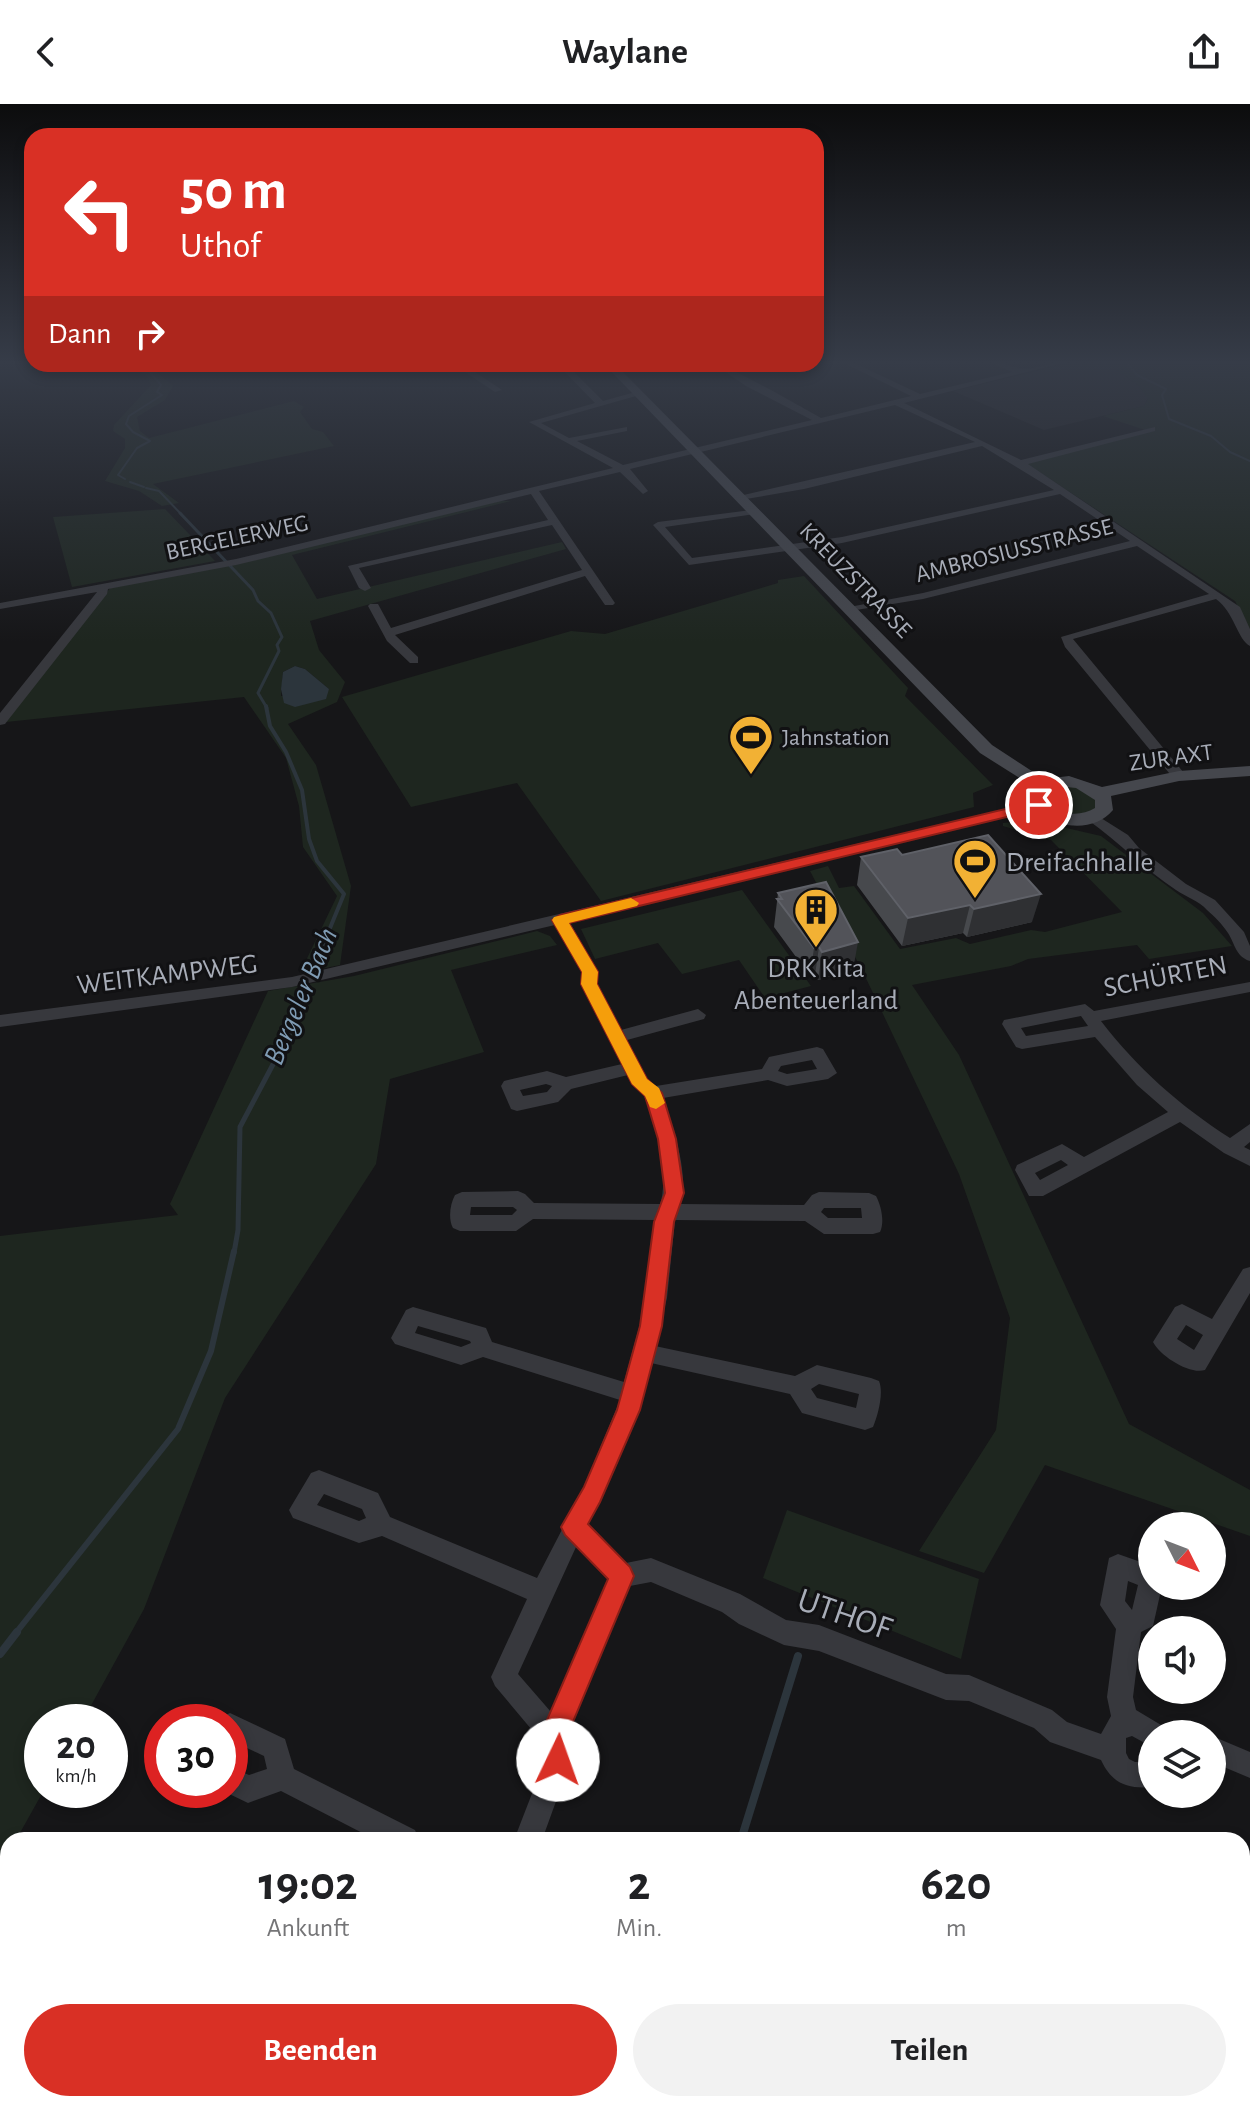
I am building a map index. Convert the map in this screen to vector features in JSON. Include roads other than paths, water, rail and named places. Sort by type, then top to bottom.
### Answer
[{"type":"street","points":[[593,455],[621,469],[643,491]]},
{"type":"street","name":"BERGELERWEG","points":[[0,606],[236,562],[680,455]]},
{"type":"street","name":"KREUZSTRASSE","points":[[699,455],[986,749],[1042,785]]},
{"type":"street","points":[[740,497],[830,480],[935,455]]},
{"type":"street","points":[[1005,455],[1234,607],[1250,642]]},
{"type":"street","points":[[1020,463],[1052,455]]},
{"type":"street","points":[[534,491],[609,603]]},
{"type":"street","points":[[755,511],[658,525],[689,562],[876,534],[1062,491]]},
{"type":"street","points":[[365,588],[353,566],[556,521]]},
{"type":"street","name":"AMBROSIUSSTRASSE","points":[[850,608],[923,596],[1140,542]]},
{"type":"street","points":[[388,633],[590,571]]},
{"type":"street","points":[[0,721],[103,592],[102,587]]},
{"type":"street","points":[[1179,776],[1069,644],[1067,637],[1218,595]]},
{"type":"street","points":[[374,606],[388,633],[414,660]]},
{"type":"street","name":"ZUR AXT","points":[[1100,793],[1179,776],[1250,771]]},
{"type":"street","points":[[1056,781],[1074,782],[1100,793],[1104,799],[1104,810],[1093,817],[1070,819],[1039,805],[1035,794],[1042,785],[1056,781]]},
{"type":"street","name":"WEITKAMPWEG","points":[[0,1021],[292,982],[1039,805]]},
{"type":"street","points":[[1093,817],[1181,887],[1210,903],[1236,932],[1250,956]]},
{"type":"street","points":[[531,1832],[558,1760],[554,1736],[504,1677],[573,1527],[598,1483],[633,1394],[657,1298],[668,1210],[674,1193],[667,1139],[653,1093],[641,1084],[632,1068],[589,984],[590,972],[560,920]]},
{"type":"street","name":"SCHÜRTEN","points":[[1250,987],[1094,1024],[1139,1076],[1181,1113],[1250,1159]]},
{"type":"street","points":[[618,1037],[698,1015]]},
{"type":"street","points":[[565,1084],[632,1068]]},
{"type":"street","points":[[653,1093],[768,1074]]},
{"type":"street","points":[[1083,1166],[1181,1113]]},
{"type":"street","points":[[1231,1148],[1250,1131]]},
{"type":"street","points":[[529,1211],[809,1213]]},
{"type":"street","points":[[1215,1331],[1250,1275]]},
{"type":"street","points":[[483,1348],[633,1394]]},
{"type":"street","points":[[645,1353],[797,1386]]},
{"type":"street","points":[[382,1525],[543,1593]]},
{"type":"street","points":[[554,1736],[622,1576],[573,1527]]},
{"type":"street","name":"UTHOF","points":[[622,1576],[651,1570],[731,1603],[784,1632],[819,1638],[946,1687],[969,1688],[1043,1719],[1059,1733],[1110,1750]]},
{"type":"street","points":[[1125,1722],[1120,1697],[1129,1625]]},
{"type":"street","points":[[1138,1724],[1125,1722],[1115,1727],[1110,1737],[1110,1750],[1117,1763],[1138,1776]]},
{"type":"street","points":[[248,1735],[276,1748],[282,1777]]},
{"type":"street","points":[[1226,1755],[1250,1765]]},
{"type":"street","points":[[248,1789],[282,1777],[389,1832]]},
{"type":"waterway","name":"Bergeler Bach","points":[[125,479],[118,475],[132,455]]},
{"type":"waterway","points":[[1236,455],[1250,461]]},
{"type":"waterway","name":"Bergeler Bach","points":[[130,482],[144,487]]},
{"type":"waterway","name":"Bergeler Bach","points":[[146,488],[159,491],[182,515]]},
{"type":"waterway","name":"Bergeler Bach","points":[[180,513],[253,590],[258,601],[271,613],[282,637],[277,645],[279,651],[258,693],[266,706]]},
{"type":"waterway","name":"Bergeler Bach","points":[[266,706],[270,726],[286,752],[302,790],[309,839],[317,861],[344,894],[321,950]]},
{"type":"waterway","name":"Bergeler Bach","points":[[234,1253],[238,1230],[240,1127],[297,1019],[308,968],[321,948]]},
{"type":"waterway","name":"Bergeler Bach","points":[[15,1634],[178,1429],[211,1351],[234,1251]]},
{"type":"waterway","name":"Bergeler Bach","points":[[0,1654],[17,1632]]},
{"type":"waterway","points":[[743,1832],[798,1656]]},
{"type":"place","name":"Jahnstation","points":[[751,776]]},
{"type":"place","name":"Dreifachhalle","points":[[975,900]]},
{"type":"place","name":"DRK Kita Abenteuerland","points":[[816,949]]}]
